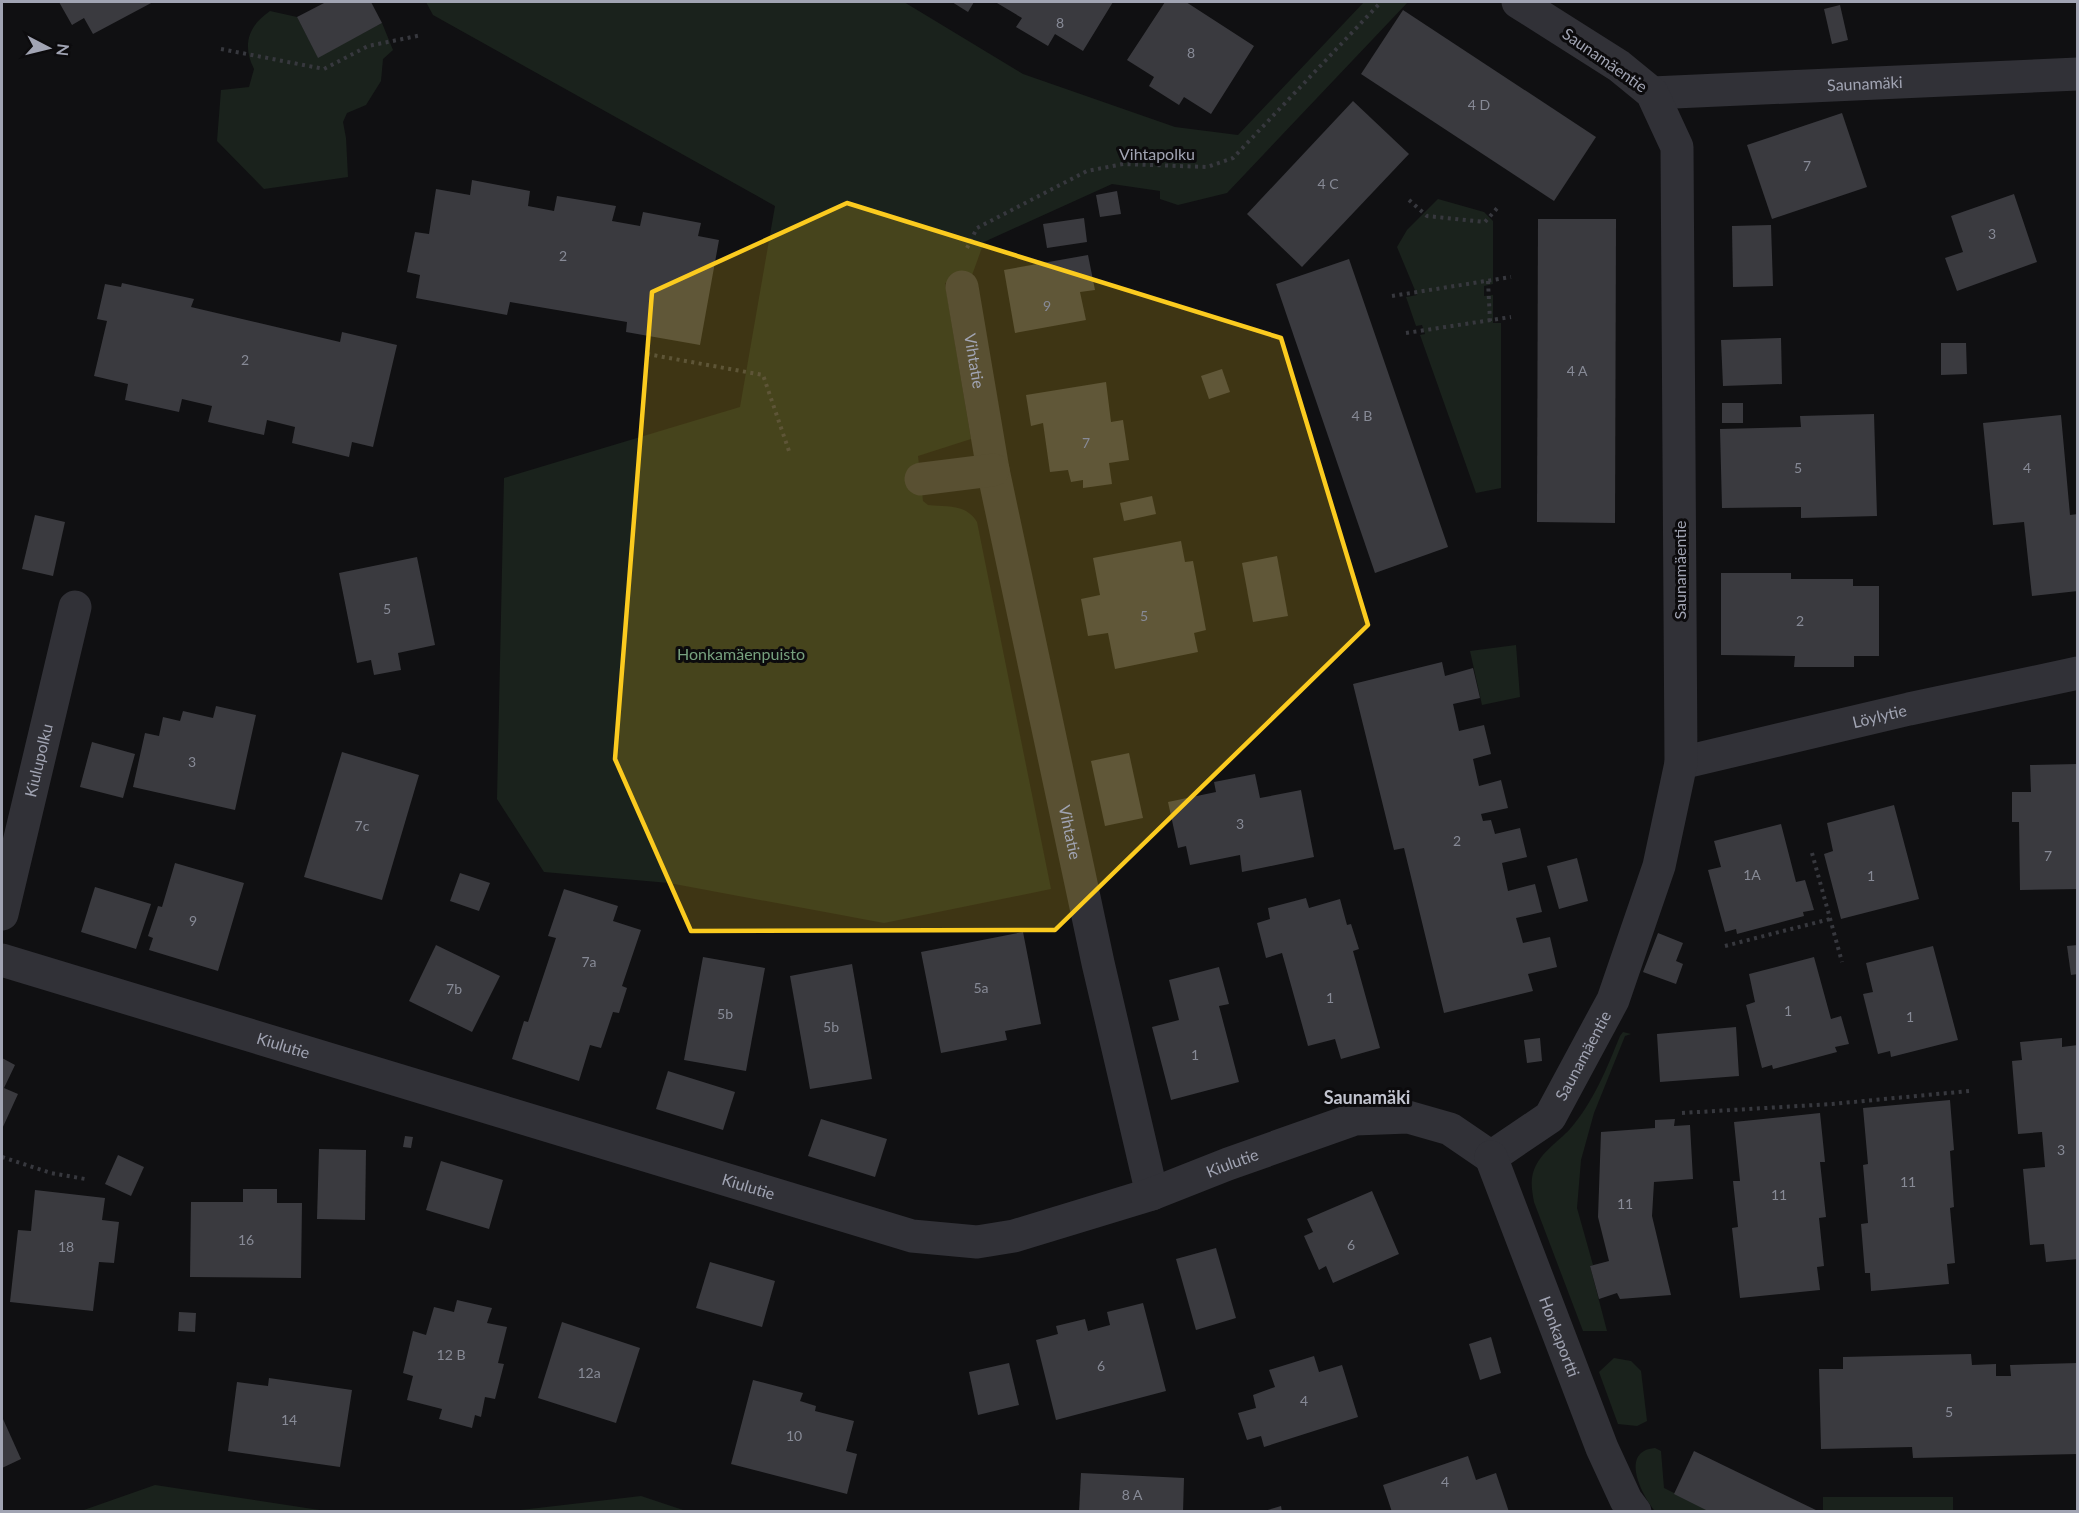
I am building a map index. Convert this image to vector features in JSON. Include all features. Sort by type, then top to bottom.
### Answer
[{"type":"street","name":"Saunamäentie","points":[[1491,1157],[1550,1117],[1613,1000],[1659,866],[1681,763],[1677,147],[1652,93],[1619,66],[1518,2]]},
{"type":"street","name":"Saunamäki","points":[[1652,93],[2078,74]]},
{"type":"street","name":"Vihtatie","points":[[962,287],[993,470],[1090,929],[1152,1194]]},
{"type":"street","points":[[921,479],[993,470]]},
{"type":"street","name":"Kiulupolku","points":[[2,914],[75,607]]},
{"type":"street","name":"Löylytie","points":[[1681,763],[1896,712],[2078,673]]},
{"type":"street","name":"Kiulutie","points":[[2,960],[912,1236],[977,1242],[1014,1236],[1152,1194],[1228,1164],[1355,1119],[1408,1118],[1450,1129],[1491,1157]]},
{"type":"street","name":"Honkaportti","points":[[1491,1157],[1602,1448],[1626,1500],[1635,1512]]},
{"type":"path","name":"Vihtapolku","points":[[962,287],[963,256],[977,228],[1087,171],[1123,164],[1207,167],[1233,158],[1381,2]]},
{"type":"path","points":[[221,49],[324,69],[368,46],[422,35]]},
{"type":"path","points":[[1409,200],[1426,216],[1485,222],[1499,206]]},
{"type":"path","points":[[1392,296],[1511,277]]},
{"type":"path","points":[[1488,281],[1490,321]]},
{"type":"path","points":[[1406,333],[1511,317]]},
{"type":"path","points":[[647,354],[763,375],[790,454]]},
{"type":"path","points":[[1812,853],[1842,962]]},
{"type":"path","points":[[1725,946],[1830,919]]},
{"type":"path","points":[[1682,1113],[1832,1104],[1969,1091]]},
{"type":"path","points":[[2,1157],[51,1173],[85,1179]]},
{"type":"highlighted area","points":[[847,203],[1281,338],[1368,625],[1055,930],[691,931],[615,759],[652,292]]},
{"type":"green space","name":"Honkamäenpuisto","points":[[426,2],[904,2],[1023,74],[1175,127],[1238,135],[1364,2],[1408,2],[1227,193],[1178,205],[1160,199],[1160,191],[1112,184],[984,242],[971,278],[945,283],[971,439],[918,456],[923,501],[928,505],[962,509],[973,516],[977,522],[1051,889],[884,923],[669,883],[544,872],[497,799],[504,478],[740,407],[775,206],[433,15]]},
{"type":"green space","points":[[270,11],[297,17],[318,57],[382,23],[393,50],[383,59],[381,81],[366,105],[347,113],[343,122],[348,177],[264,189],[217,141],[221,90],[249,87],[254,69],[248,52],[249,37],[257,23]]},
{"type":"green space","points":[[1438,199],[1484,212],[1493,221],[1493,284],[1484,286],[1484,296],[1493,295],[1493,323],[1501,323],[1501,488],[1476,493],[1420,335],[1425,334],[1422,325],[1416,326],[1406,297],[1417,295],[1397,247],[1407,230]]},
{"type":"green space","points":[[1516,645],[1520,697],[1482,705],[1470,651]]},
{"type":"green space","points":[[1623,1032],[1631,1034],[1625,1036],[1594,1113],[1581,1160],[1577,1208],[1593,1265],[1590,1266],[1607,1331],[1583,1331],[1534,1202],[1532,1178],[1540,1158],[1570,1129],[1586,1108]]},
{"type":"green space","points":[[1614,1358],[1631,1361],[1641,1371],[1647,1421],[1637,1426],[1618,1424],[1599,1372]]},
{"type":"green space","points":[[1655,1448],[1661,1451],[1664,1488],[1710,1511],[1655,1511],[1644,1495],[1636,1465],[1638,1457],[1644,1451]]},
{"type":"green space","points":[[155,1485],[326,1511],[81,1511]]},
{"type":"green space","points":[[641,1496],[686,1511],[512,1511]]},
{"type":"green space","points":[[1823,1497],[1953,1497],[1953,1511],[1823,1511]]},
{"type":"building","points":[[59,2],[153,2],[93,34],[84,18],[72,25]]},
{"type":"building","points":[[326,2],[371,2],[382,23],[318,58],[297,17]]},
{"type":"building","points":[[952,2],[974,2],[968,12]]},
{"type":"building","points":[[998,2],[1113,2],[1083,51],[1055,34],[1048,46],[1016,27],[1022,18]]},
{"type":"building","points":[[1165,2],[1186,2],[1254,46],[1211,114],[1184,97],[1179,105],[1149,86],[1154,77],[1127,60]]},
{"type":"building","points":[[1840,5],[1848,40],[1832,44],[1824,9]]},
{"type":"building","points":[[1403,10],[1596,137],[1554,201],[1361,74]]},
{"type":"building","points":[[1353,101],[1409,154],[1302,267],[1247,214]]},
{"type":"building","points":[[1842,113],[1867,187],[1772,219],[1747,145]]},
{"type":"building","points":[[472,180],[530,191],[528,206],[554,211],[557,196],[616,206],[612,221],[640,226],[643,212],[701,223],[698,236],[719,240],[700,345],[626,332],[627,322],[510,302],[507,315],[416,298],[420,275],[407,272],[415,232],[429,234],[436,189],[470,195]]},
{"type":"building","points":[[1117,191],[1121,214],[1100,217],[1096,195]]},
{"type":"building","points":[[2014,194],[2037,262],[1957,291],[1945,258],[1963,252],[1951,216]]},
{"type":"building","points":[[1084,218],[1087,242],[1047,248],[1043,224]]},
{"type":"building","points":[[1538,219],[1616,219],[1615,523],[1537,522]]},
{"type":"building","points":[[1771,225],[1773,286],[1733,287],[1732,226]]},
{"type":"building","points":[[1088,255],[1095,290],[1080,292],[1086,320],[1015,333],[1004,270]]},
{"type":"building","points":[[1349,259],[1448,547],[1375,573],[1276,284]]},
{"type":"building","points":[[122,283],[194,299],[191,307],[340,342],[342,332],[397,345],[373,447],[352,442],[349,457],[292,443],[295,427],[267,420],[264,435],[208,422],[212,406],[182,399],[179,412],[125,400],[128,384],[94,376],[107,321],[97,319],[105,284],[121,287]]},
{"type":"building","points":[[1781,338],[1782,384],[1723,386],[1721,340]]},
{"type":"building","points":[[1941,343],[1966,343],[1967,374],[1941,375]]},
{"type":"building","points":[[1222,369],[1230,392],[1209,399],[1201,376]]},
{"type":"building","points":[[1106,382],[1111,422],[1123,420],[1129,460],[1109,463],[1112,484],[1083,488],[1083,480],[1071,482],[1068,470],[1050,472],[1043,423],[1031,426],[1026,395]]},
{"type":"building","points":[[1722,403],[1743,403],[1743,423],[1722,423]]},
{"type":"building","points":[[1874,414],[1877,516],[1801,518],[1801,507],[1722,508],[1720,429],[1801,427],[1800,416]]},
{"type":"building","points":[[2061,415],[2070,515],[2078,514],[2078,591],[2032,596],[2024,522],[1993,525],[1983,423]]},
{"type":"building","points":[[1152,496],[1156,514],[1124,521],[1120,503]]},
{"type":"building","points":[[35,515],[65,522],[53,576],[22,569]]},
{"type":"building","points":[[1181,541],[1185,562],[1193,561],[1206,630],[1194,633],[1198,652],[1115,669],[1108,633],[1088,636],[1081,599],[1100,595],[1093,558]]},
{"type":"building","points":[[1277,556],[1288,616],[1253,622],[1242,563]]},
{"type":"building","points":[[417,557],[435,645],[398,653],[401,670],[374,675],[371,660],[357,663],[339,573]]},
{"type":"building","points":[[1721,573],[1791,573],[1791,579],[1853,579],[1853,586],[1879,586],[1879,656],[1854,656],[1854,667],[1794,667],[1795,656],[1721,655]]},
{"type":"building","points":[[1442,662],[1445,676],[1473,668],[1480,698],[1453,704],[1459,731],[1484,725],[1491,754],[1473,759],[1479,786],[1501,780],[1508,808],[1481,814],[1483,821],[1491,820],[1495,834],[1520,828],[1527,857],[1502,863],[1508,891],[1535,884],[1542,912],[1516,918],[1523,943],[1550,937],[1557,967],[1528,974],[1533,991],[1444,1013],[1404,848],[1394,850],[1353,684]]},
{"type":"building","points":[[216,706],[256,715],[235,810],[133,787],[145,733],[159,736],[163,717],[180,721],[183,711],[213,718]]},
{"type":"building","points":[[92,742],[135,754],[123,798],[80,787]]},
{"type":"building","points":[[342,752],[419,775],[382,900],[304,877]]},
{"type":"building","points":[[1129,753],[1143,818],[1105,826],[1091,761]]},
{"type":"building","points":[[2078,764],[2078,889],[2020,890],[2019,822],[2012,822],[2012,792],[2031,792],[2030,765]]},
{"type":"building","points":[[1255,774],[1260,798],[1301,790],[1314,857],[1242,872],[1240,855],[1190,865],[1186,846],[1178,848],[1168,802],[1216,792],[1214,782]]},
{"type":"building","points":[[1894,805],[1919,899],[1841,919],[1824,854],[1833,851],[1827,823]]},
{"type":"building","points":[[1781,824],[1796,882],[1805,880],[1814,910],[1803,912],[1804,916],[1737,934],[1736,929],[1725,932],[1708,870],[1721,867],[1714,841]]},
{"type":"building","points":[[1577,858],[1588,901],[1559,909],[1547,866]]},
{"type":"building","points":[[175,863],[244,883],[218,971],[149,950],[153,938],[148,936],[158,906],[162,907]]},
{"type":"building","points":[[460,873],[490,883],[479,911],[450,901]]},
{"type":"building","points":[[95,887],[151,904],[136,949],[81,932]]},
{"type":"building","points":[[564,889],[618,906],[613,921],[641,930],[622,986],[627,988],[619,1013],[613,1012],[601,1048],[590,1045],[579,1081],[512,1059],[524,1021],[528,1022],[556,938],[548,936]]},
{"type":"building","points":[[1306,898],[1309,908],[1340,899],[1347,925],[1351,924],[1359,949],[1353,951],[1380,1048],[1341,1059],[1335,1039],[1308,1046],[1282,953],[1266,958],[1257,923],[1270,919],[1268,908]]},
{"type":"building","points":[[1023,932],[1041,1024],[1005,1031],[1007,1040],[941,1053],[921,952]]},
{"type":"building","points":[[1658,933],[1683,943],[1676,961],[1683,964],[1676,984],[1643,972]]},
{"type":"building","points":[[436,945],[500,976],[472,1032],[409,1001]]},
{"type":"building","points":[[2078,945],[2078,974],[2071,975],[2067,946]]},
{"type":"building","points":[[1933,946],[1958,1040],[1891,1057],[1890,1051],[1878,1054],[1863,994],[1873,992],[1866,963]]},
{"type":"building","points":[[703,957],[765,968],[746,1071],[684,1060]]},
{"type":"building","points":[[1814,957],[1831,1019],[1841,1016],[1849,1044],[1835,1047],[1837,1052],[1773,1069],[1772,1065],[1762,1068],[1746,1005],[1755,1002],[1749,974]]},
{"type":"building","points":[[852,964],[872,1079],[810,1089],[790,976]]},
{"type":"building","points":[[1219,967],[1229,1004],[1219,1006],[1239,1082],[1171,1100],[1152,1027],[1179,1020],[1169,980]]},
{"type":"building","points":[[1736,1027],[1739,1076],[1660,1082],[1657,1034]]},
{"type":"building","points":[[1540,1038],[1542,1061],[1527,1063],[1524,1040]]},
{"type":"building","points":[[2062,1038],[2062,1047],[2078,1045],[2078,1259],[2046,1262],[2044,1244],[2030,1245],[2023,1169],[2045,1167],[2042,1132],[2018,1134],[2012,1061],[2022,1060],[2020,1042]]},
{"type":"building","points":[[2,1058],[15,1065],[4,1088],[18,1094],[2,1129]]},
{"type":"building","points":[[668,1071],[735,1092],[723,1130],[656,1109]]},
{"type":"building","points":[[1950,1100],[1954,1150],[1950,1151],[1954,1207],[1950,1208],[1955,1263],[1947,1264],[1949,1284],[1871,1291],[1870,1273],[1865,1273],[1861,1224],[1868,1223],[1863,1165],[1868,1164],[1863,1108]]},
{"type":"building","points":[[1820,1113],[1825,1162],[1820,1162],[1826,1217],[1819,1218],[1824,1266],[1817,1267],[1820,1290],[1740,1298],[1732,1228],[1738,1227],[1733,1181],[1740,1181],[1734,1122]]},
{"type":"building","points":[[821,1119],[887,1139],[875,1177],[808,1156]]},
{"type":"building","points":[[1675,1119],[1674,1126],[1690,1125],[1693,1179],[1654,1182],[1652,1216],[1671,1295],[1620,1299],[1617,1293],[1599,1299],[1590,1266],[1609,1261],[1598,1217],[1601,1132],[1655,1128],[1655,1120]]},
{"type":"building","points":[[405,1136],[413,1137],[411,1148],[403,1147]]},
{"type":"building","points":[[319,1149],[366,1150],[365,1220],[317,1219]]},
{"type":"building","points":[[118,1155],[144,1167],[131,1196],[105,1184]]},
{"type":"building","points":[[441,1161],[503,1180],[489,1229],[426,1210]]},
{"type":"building","points":[[243,1189],[277,1189],[277,1203],[302,1203],[301,1278],[190,1277],[191,1202],[243,1202]]},
{"type":"building","points":[[35,1190],[105,1198],[102,1220],[119,1222],[114,1263],[99,1262],[93,1311],[10,1302],[18,1230],[31,1231]]},
{"type":"building","points":[[1372,1191],[1399,1254],[1333,1283],[1326,1266],[1319,1270],[1304,1236],[1313,1232],[1307,1219]]},
{"type":"building","points":[[1216,1248],[1236,1318],[1196,1330],[1176,1259]]},
{"type":"building","points":[[710,1262],[775,1281],[762,1327],[696,1308]]},
{"type":"building","points":[[457,1300],[492,1308],[487,1323],[507,1327],[498,1363],[504,1364],[495,1399],[485,1397],[481,1417],[475,1415],[472,1428],[439,1419],[442,1409],[407,1400],[413,1376],[403,1373],[413,1331],[426,1335],[434,1307],[454,1312]]},
{"type":"building","points":[[1143,1303],[1166,1391],[1056,1420],[1036,1340],[1058,1334],[1056,1326],[1085,1319],[1088,1331],[1110,1325],[1107,1312]]},
{"type":"building","points":[[179,1312],[196,1313],[195,1332],[178,1331]]},
{"type":"building","points":[[562,1322],[640,1348],[616,1423],[538,1398]]},
{"type":"building","points":[[1491,1337],[1501,1373],[1480,1380],[1469,1344]]},
{"type":"building","points":[[1971,1354],[1972,1365],[1996,1364],[1996,1376],[2011,1376],[2010,1365],[2078,1363],[2078,1454],[1913,1458],[1912,1447],[1821,1449],[1819,1369],[1843,1369],[1843,1357]]},
{"type":"building","points":[[1314,1356],[1319,1372],[1342,1365],[1358,1417],[1264,1447],[1261,1436],[1247,1440],[1238,1413],[1256,1408],[1253,1395],[1275,1387],[1269,1370]]},
{"type":"building","points":[[1009,1363],[1019,1405],[978,1415],[969,1372]]},
{"type":"building","points":[[269,1378],[352,1390],[340,1467],[228,1451],[237,1382],[268,1386]]},
{"type":"building","points":[[753,1380],[803,1393],[800,1401],[816,1406],[815,1411],[854,1421],[846,1451],[857,1454],[847,1494],[731,1464]]},
{"type":"building","points":[[2,1420],[21,1459],[2,1468]]},
{"type":"building","points":[[1694,1451],[1820,1512],[1710,1512],[1674,1494]]},
{"type":"building","points":[[1468,1456],[1476,1480],[1496,1473],[1509,1512],[1392,1512],[1383,1485]]},
{"type":"building","points":[[1081,1473],[1184,1478],[1183,1512],[1079,1512]]},
{"type":"building","points":[[1281,1506],[1282,1512],[1264,1512],[1264,1511]]},
{"type":"district","name":"Saunamäki","points":[[1367,1098]]}]
